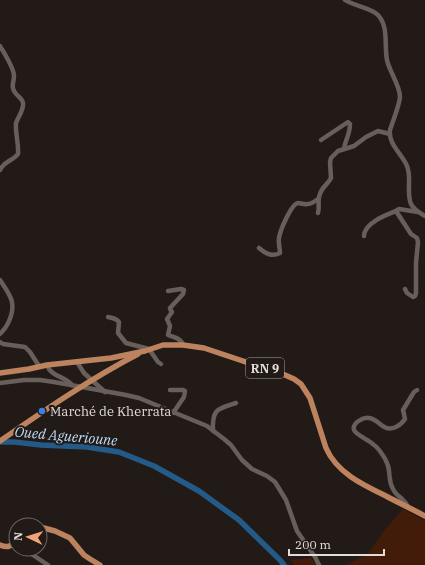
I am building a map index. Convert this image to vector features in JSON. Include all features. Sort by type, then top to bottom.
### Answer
[{"type":"main road","name":"RN 9","points":[[0,373],[39,366],[111,358],[164,345],[183,345],[204,348],[286,375],[298,381],[310,398],[326,448],[334,461],[349,476],[362,484],[425,516]]},
{"type":"main road","points":[[0,441],[80,387],[111,368],[147,350]]},
{"type":"main road","name":"RN 9","points":[[0,370],[28,365],[39,366]]},
{"type":"main road","points":[[48,529],[70,538],[84,555],[100,565]]},
{"type":"street","points":[[345,0],[376,13],[380,17],[386,38],[387,63],[400,96],[390,134],[391,141],[408,168],[410,178],[410,200],[412,206],[425,216]]},
{"type":"street","points":[[0,46],[13,71],[13,91],[22,99],[24,104],[16,128],[18,154],[16,157],[7,161],[0,170]]},
{"type":"street","points":[[321,140],[348,122],[350,124],[349,133],[344,149]]},
{"type":"street","points":[[318,213],[318,199],[320,192],[331,178],[331,158],[338,151],[354,146],[366,137],[378,131],[390,134]]},
{"type":"street","points":[[259,248],[265,253],[271,255],[280,253],[279,241],[281,229],[292,208],[299,203],[309,204],[318,199]]},
{"type":"street","points":[[364,236],[366,229],[374,222],[399,209],[420,213]]},
{"type":"street","points":[[396,211],[411,234],[417,238],[418,242],[415,296],[413,297],[410,295],[405,289]]},
{"type":"street","points":[[0,280],[10,295],[13,308],[8,324],[4,331],[0,334]]},
{"type":"street","points":[[168,291],[184,290],[183,294],[170,308],[172,312],[167,319],[170,326],[168,335],[182,341],[183,345]]},
{"type":"street","points":[[108,317],[118,321],[118,333],[126,343],[147,350],[161,364]]},
{"type":"street","points":[[0,342],[3,344],[25,347],[33,355],[39,366]]},
{"type":"street","points":[[77,362],[84,373],[105,392]]},
{"type":"street","points":[[47,365],[51,372],[68,380],[72,386]]},
{"type":"street","points":[[0,383],[40,380],[138,398],[207,426],[224,438],[242,460],[252,469],[267,476],[275,482],[286,500],[297,531],[319,565]]},
{"type":"street","points":[[170,390],[185,391],[184,396],[173,413]]},
{"type":"street","points":[[408,507],[404,500],[393,490],[389,481],[389,470],[382,455],[374,445],[354,430],[354,426],[357,422],[365,418],[372,419],[386,428],[390,429],[397,426],[404,422],[405,418],[403,410],[414,392],[417,390]]},
{"type":"street","points":[[213,430],[213,416],[216,411],[236,403]]},
{"type":"street","points":[[36,557],[48,565]]},
{"type":"shaded area","points":[[403,509],[425,521],[425,565],[346,565],[369,553],[383,532]]},
{"type":"shaded area","points":[[311,558],[316,565],[294,565],[291,560]]},
{"type":"waterway","name":"Oued Aguerioune","points":[[0,442],[87,447],[119,452],[154,466],[199,491],[239,520],[284,565]]},
{"type":"place","name":"Marché de Kherrata","points":[[42,411]]}]
